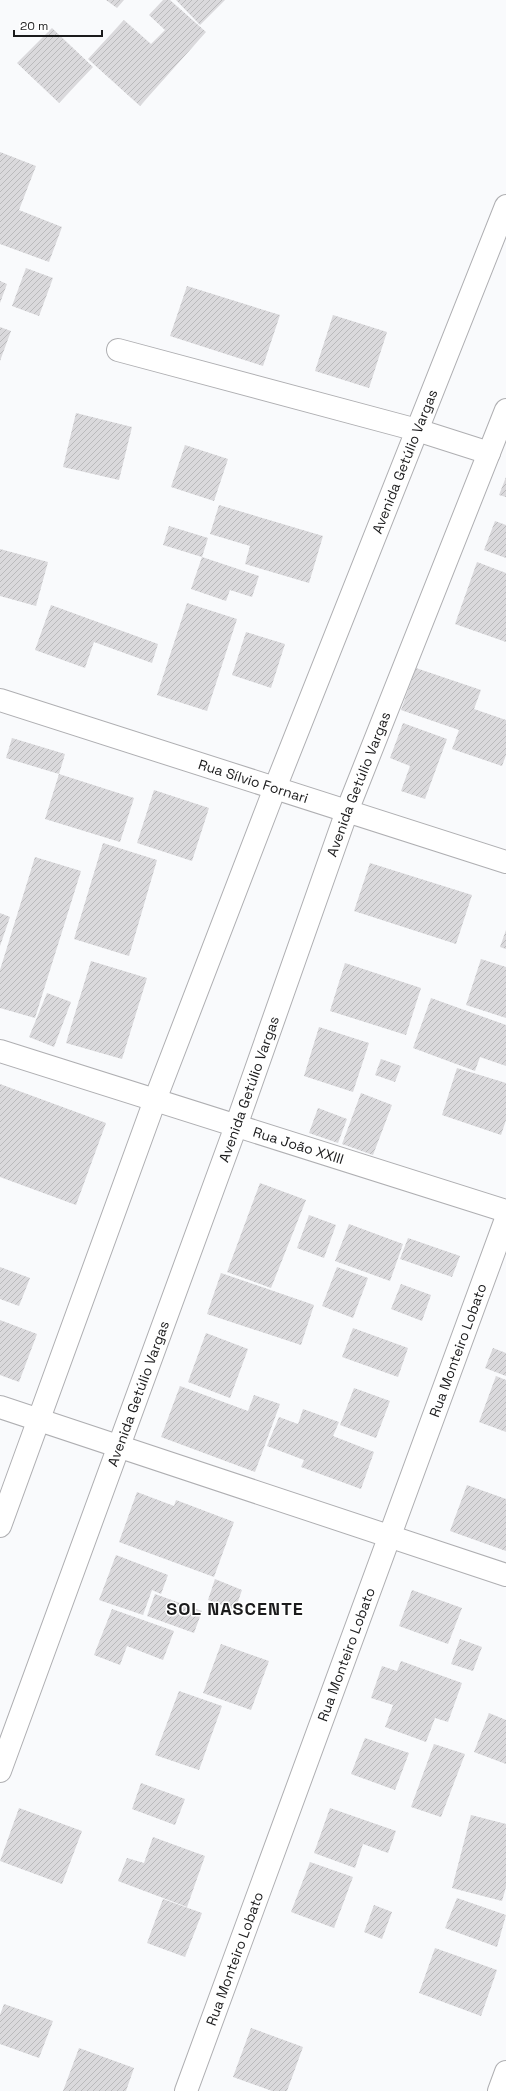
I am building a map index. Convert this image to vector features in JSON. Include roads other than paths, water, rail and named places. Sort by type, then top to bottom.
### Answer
[{"type":"street","name":"Avenida Getúlio Vargas","points":[[0,1526],[156,1100],[275,788],[506,206]]},
{"type":"street","points":[[118,350],[417,430],[489,453]]},
{"type":"street","name":"Avenida Getúlio Vargas","points":[[0,1771],[120,1447],[236,1126],[346,811],[506,410]]},
{"type":"street","name":"Rua Sílvio Fornari","points":[[0,700],[506,862]]},
{"type":"street","name":"Rua João XXIII","points":[[0,1051],[506,1211]]},
{"type":"street","name":"Rua Monteiro Lobato","points":[[186,2091],[506,1219]]},
{"type":"street","points":[[0,1407],[506,1575]]},
{"type":"street","points":[[499,2091],[506,2072]]},
{"type":"district","name":"SOL NASCENTE","points":[[235,1609]]}]
